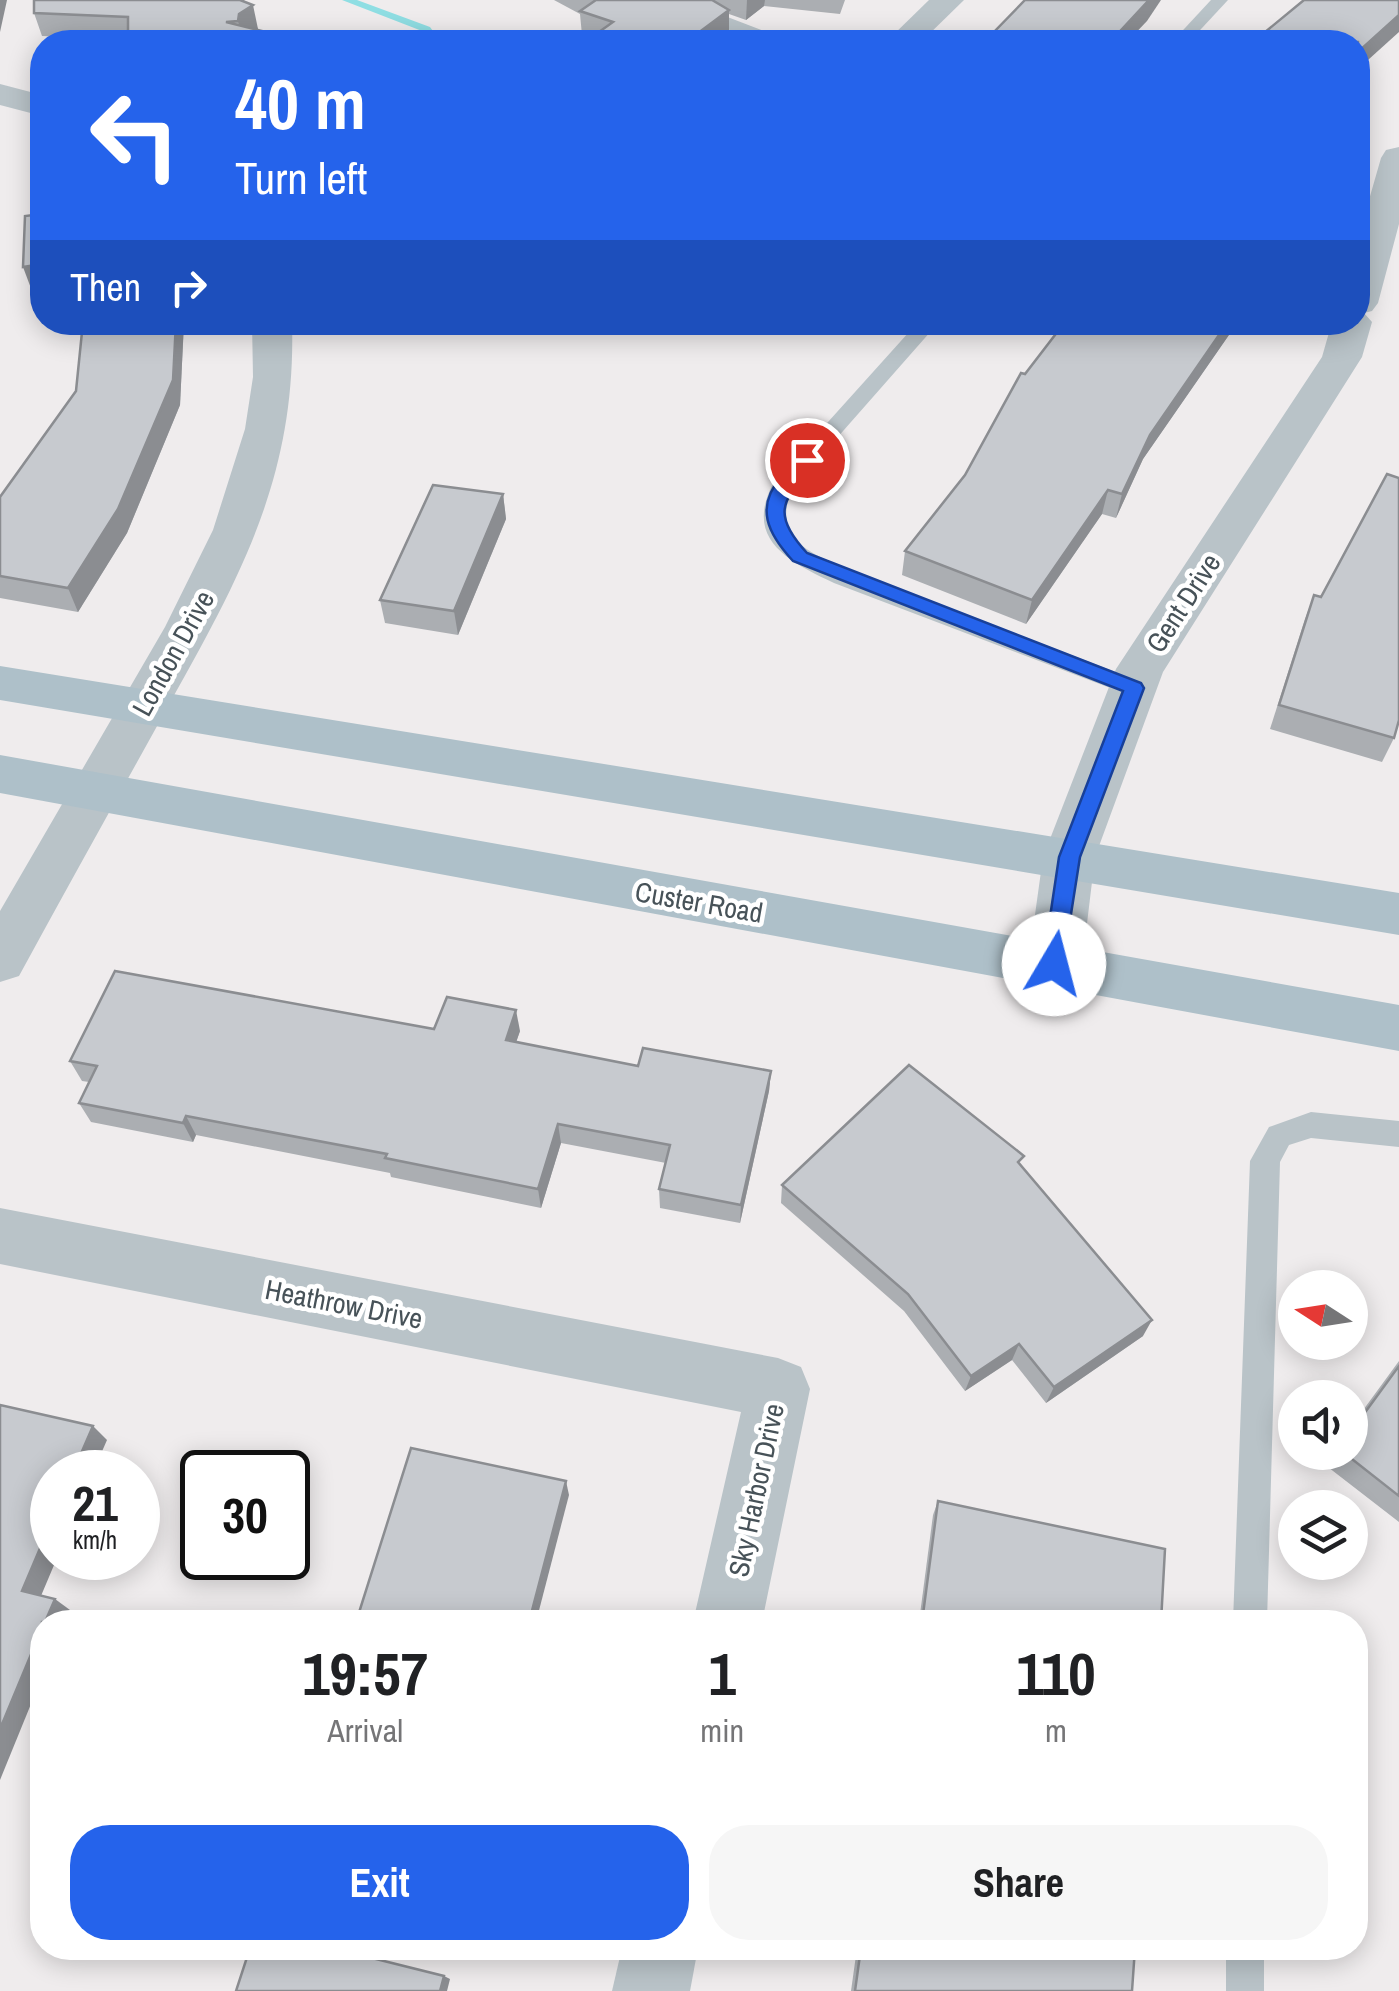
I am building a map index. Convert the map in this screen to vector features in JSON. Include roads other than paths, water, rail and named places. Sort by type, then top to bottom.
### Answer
[{"type":"main road","points":[[0,683],[1399,914]]},
{"type":"main road","name":"Custer Road","points":[[0,774],[1399,1028]]},
{"type":"street","points":[[915,30],[948,0]]},
{"type":"street","points":[[0,94],[30,103]]},
{"type":"street","points":[[1370,260],[1399,158]]},
{"type":"street","name":"London Drive","points":[[0,960],[202,603],[242,518],[268,434],[276,358],[273,335]]},
{"type":"street","name":"Gent Drive","points":[[1054,964],[1070,857],[1140,669],[1342,358],[1348,335]]},
{"type":"street","name":"Heathrow Drive","points":[[0,1236],[688,1371]]},
{"type":"street","name":"Sky Harbor Drive","points":[[688,1371],[778,1388],[731,1610]]},
{"type":"street","points":[[651,1991],[657,1960]]},
{"type":"lane","points":[[692,0],[711,16],[751,30]]},
{"type":"lane","points":[[1191,30],[1220,0]]},
{"type":"lane","points":[[917,335],[782,487],[773,511],[780,535],[800,557],[842,577],[1134,688]]},
{"type":"lane","points":[[1250,1610],[1265,1161],[1279,1136],[1310,1125],[1399,1134]]},
{"type":"lane","points":[[1245,1960],[1245,1991]]},
{"type":"waterway","points":[[347,0],[427,30]]}]
